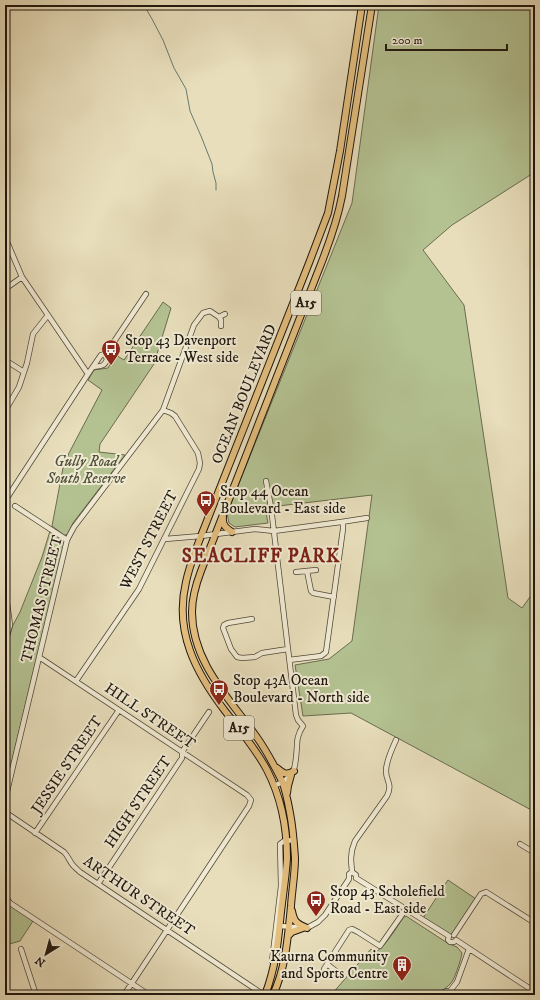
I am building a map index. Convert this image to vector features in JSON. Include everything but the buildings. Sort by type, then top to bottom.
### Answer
[{"type":"main road","name":"OCEAN BOULEVARD","points":[[265,995],[275,964],[287,859],[286,840],[280,802],[268,771],[259,756],[208,688],[192,658],[184,630],[183,599],[185,583],[201,536],[231,463],[328,213],[340,151],[362,5]]},
{"type":"main road","name":"OCEAN BOULEVARD","points":[[273,995],[283,968],[288,936],[295,860],[294,833],[282,782],[274,766],[255,735],[216,682],[201,656],[194,629],[192,613],[193,601],[196,585],[214,534],[320,269],[336,221],[342,196],[372,5]]},
{"type":"main road","points":[[231,463],[233,468],[236,468],[247,452]]},
{"type":"main road","points":[[226,504],[223,522],[224,526],[232,532]]},
{"type":"main road","points":[[274,766],[282,773],[292,773],[288,786],[287,799]]},
{"type":"main road","points":[[291,903],[296,922],[305,928]]},
{"type":"main road","points":[[288,936],[292,932],[305,928]]},
{"type":"street","points":[[5,237],[22,277],[88,374]]},
{"type":"street","points":[[5,289],[22,277]]},
{"type":"street","points":[[5,501],[88,374],[101,355],[105,355],[146,294]]},
{"type":"street","name":"THOMAS STREET","points":[[5,800],[67,540],[74,527],[163,410],[194,325],[202,312],[210,311],[218,317]]},
{"type":"street","points":[[221,326],[221,320],[218,317],[225,314]]},
{"type":"street","points":[[5,411],[19,387],[27,364],[33,334],[48,315]]},
{"type":"street","points":[[93,367],[104,366],[107,360],[105,355]]},
{"type":"street","points":[[5,360],[24,372]]},
{"type":"street","name":"WEST STREET","points":[[76,681],[139,589],[165,539],[198,469],[200,462],[198,453],[175,416],[163,410]]},
{"type":"street","points":[[266,481],[271,507],[296,715],[303,726],[298,737],[295,766],[292,773],[289,778],[274,786]]},
{"type":"street","points":[[15,506],[67,540]]},
{"type":"street","points":[[165,539],[255,529],[274,531],[367,518]]},
{"type":"street","points":[[289,660],[321,656],[326,652],[343,529],[343,524],[341,522]]},
{"type":"street","points":[[296,572],[316,570]]},
{"type":"street","points":[[307,571],[311,591],[334,597]]},
{"type":"street","points":[[5,588],[10,626],[5,640]]},
{"type":"street","points":[[252,619],[224,624],[223,628],[231,649],[237,657],[255,657],[262,652],[288,649]]},
{"type":"street","name":"HILL STREET","points":[[39,656],[247,795],[251,800],[251,803],[167,930]]},
{"type":"street","name":"JESSIE STREET","points":[[35,833],[119,710]]},
{"type":"street","name":"HIGH STREET","points":[[98,884],[182,758],[182,752],[209,712]]},
{"type":"street","points":[[280,926],[305,928],[322,920],[349,879],[349,874],[352,872],[351,859],[355,841],[387,796],[390,789],[386,772],[388,760],[396,740]]},
{"type":"street","name":"ARTHUR STREET","points":[[5,812],[68,855],[75,868],[265,995]]},
{"type":"street","points":[[286,840],[294,840]]},
{"type":"street","name":"OCEAN BOULEVARD","points":[[270,971],[281,886],[280,846],[282,842],[286,840]]},
{"type":"street","points":[[520,844],[535,853]]},
{"type":"street","points":[[352,872],[356,875],[356,878],[451,936]]},
{"type":"street","points":[[349,879],[354,880],[356,878]]},
{"type":"street","points":[[535,923],[486,892],[481,894],[448,940],[450,942],[454,942],[456,940],[535,992]]},
{"type":"street","points":[[5,896],[10,903],[149,995]]},
{"type":"street","points":[[336,971],[326,967],[349,930],[358,932],[380,946],[406,909]]},
{"type":"street","points":[[124,995],[167,930]]},
{"type":"street","points":[[21,949],[36,995]]},
{"type":"street","points":[[443,995],[446,991],[451,993],[469,949]]},
{"type":"green space","points":[[379,5],[535,5],[535,172],[452,225],[423,250],[464,305],[508,598],[522,608],[535,590],[535,812],[351,713],[303,716],[295,665],[329,659],[352,641],[372,495],[265,507],[268,523],[235,527],[229,523],[227,513],[352,203]]},
{"type":"green space","name":"Gully Road South Reserve","points":[[163,302],[171,308],[154,364],[100,444],[99,452],[125,455],[73,523],[68,534],[64,535],[52,526],[63,468],[69,453],[102,390],[88,380],[94,370],[108,368],[111,363],[108,354],[109,351],[124,360]]},
{"type":"green space","points":[[50,531],[65,541],[5,790],[5,651],[13,625],[20,612],[42,557]]},
{"type":"green space","points":[[448,880],[476,899],[453,934],[449,935],[423,918]]},
{"type":"green space","points":[[5,900],[33,921],[20,941],[6,945],[7,961],[5,972]]},
{"type":"green space","points":[[406,916],[449,944],[457,947],[462,953],[453,980],[441,995],[331,995],[371,949],[375,953],[383,945]]},
{"type":"waterway","points":[[144,5],[163,40],[174,68],[186,89],[190,111],[212,164],[216,190]]},
{"type":"place","name":"Stop 43 Davenport Terrace - West side","points":[[111,366]]},
{"type":"place","name":"Stop 44 Ocean Boulevard - East side","points":[[206,517]]},
{"type":"place","name":"Stop 43A Ocean Boulevard - North side","points":[[219,706]]},
{"type":"place","name":"Stop 43 Scholefield Road - East side","points":[[316,917]]},
{"type":"place","name":"Kaurna Community and Sports Centre","points":[[402,982]]},
{"type":"district","name":"SEACLIFF PARK","points":[[261,556]]}]
